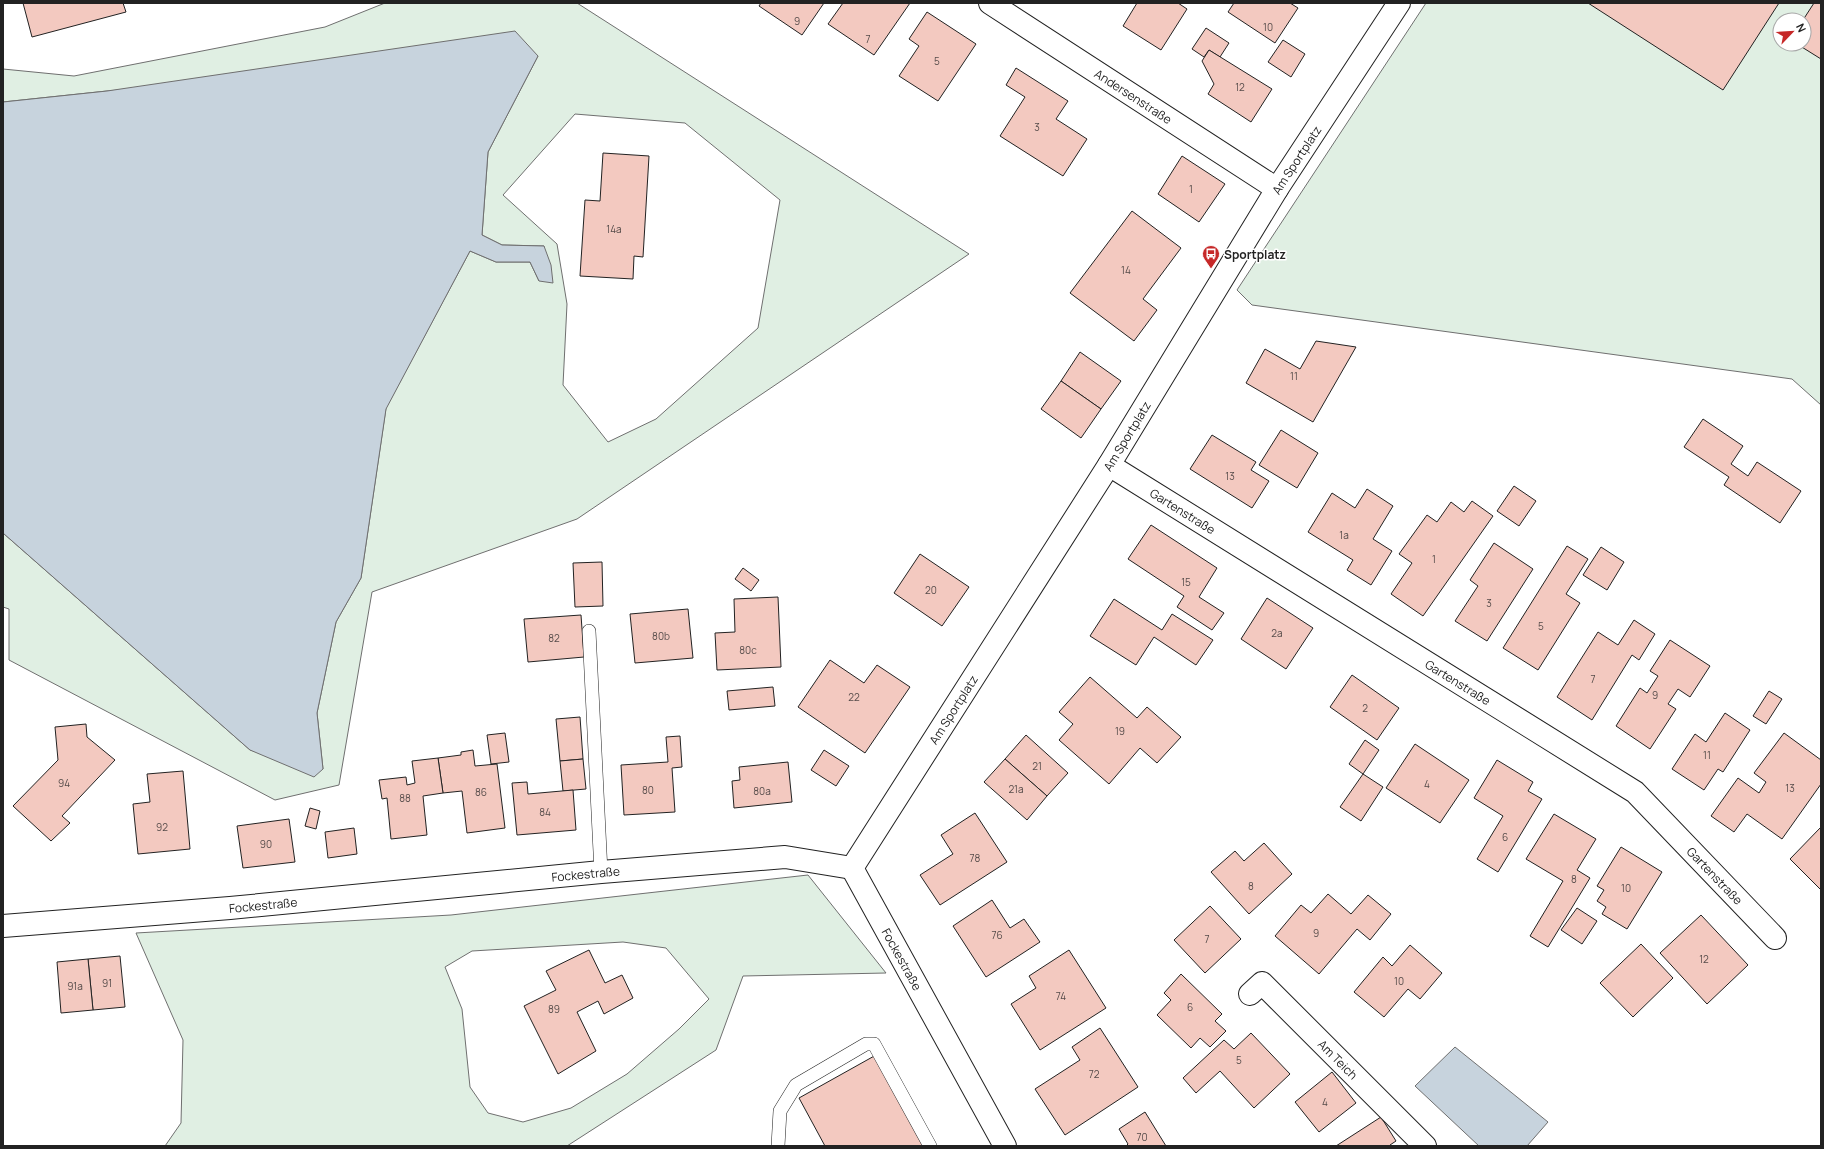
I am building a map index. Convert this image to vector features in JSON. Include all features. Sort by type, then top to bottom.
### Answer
[{"type":"street","name":"Andersenstraße","points":[[990,3],[1277,189]]},
{"type":"street","name":"Am Sportplatz","points":[[852,868],[1109,465],[1277,189],[1399,3]]},
{"type":"street","name":"Gartenstraße","points":[[1109,465],[1635,792],[1775,938]]},
{"type":"street","name":"Fockestraße","points":[[3,926],[230,908],[601,872],[785,857],[852,868],[1005,1146]]},
{"type":"street","name":"Am Teich","points":[[1250,994],[1262,983],[1425,1146]]},
{"type":"lane","points":[[589,631],[601,872]]},
{"type":"lane","points":[[778,1146],[780,1111],[796,1085],[866,1044],[874,1044],[930,1146]]},
{"type":"green space","points":[[385,3],[577,3],[969,254],[577,519],[372,592],[339,785],[275,800],[9,660],[9,609],[3,607],[3,533],[250,750],[323,769],[317,713],[336,622],[361,578],[386,408],[470,251],[496,262],[530,262],[539,281],[544,246],[502,245],[482,235],[488,152],[538,56],[107,91],[3,102],[3,69],[74,76],[325,27]],"holes":[[[575,114],[685,123],[780,200],[758,328],[656,419],[608,442],[563,385],[567,304],[557,244],[503,195]]]},
{"type":"green space","points":[[1426,3],[1821,3],[1821,405],[1792,379],[1252,305],[1237,290]]},
{"type":"green space","points":[[808,875],[886,973],[743,976],[716,1050],[567,1146],[165,1146],[181,1123],[183,1040],[136,933],[451,915]],"holes":[[[623,942],[666,948],[709,999],[679,1029],[627,1074],[571,1108],[523,1122],[488,1113],[470,1087],[462,1009],[445,967],[472,951]]]},
{"type":"shaded area","points":[[515,31],[538,56],[488,152],[482,235],[502,245],[544,246],[551,265],[553,283],[539,281],[530,262],[496,262],[470,251],[386,409],[361,578],[336,622],[317,713],[323,769],[314,777],[250,750],[3,533],[3,102],[107,91]]},
{"type":"shaded area","points":[[1455,1047],[1548,1122],[1527,1146],[1479,1146],[1415,1086]]},
{"type":"building","points":[[23,3],[123,3],[126,12],[32,37]]},
{"type":"building","points":[[761,3],[824,3],[802,35],[759,6]]},
{"type":"building","points":[[843,3],[910,3],[874,55],[828,24]]},
{"type":"building","points":[[1137,3],[1178,3],[1187,9],[1161,50],[1123,26]]},
{"type":"building","points":[[1234,3],[1290,3],[1298,8],[1275,43],[1228,12]]},
{"type":"building","points":[[1588,3],[1779,3],[1723,90]]},
{"type":"building","points":[[1814,3],[1821,3],[1821,59],[1810,52],[1812,52],[1812,12],[1808,12]]},
{"type":"building","points":[[927,12],[976,44],[938,101],[899,76],[919,46],[909,39]]},
{"type":"building","points":[[1206,28],[1229,43],[1220,57],[1209,50],[1204,57],[1192,49]]},
{"type":"building","points":[[1283,40],[1305,54],[1291,77],[1268,62]]},
{"type":"building","points":[[1209,50],[1272,89],[1251,122],[1208,94],[1214,84],[1202,61]]},
{"type":"building","points":[[1016,68],[1068,101],[1056,119],[1087,139],[1063,176],[1000,136],[1025,97],[1006,85]]},
{"type":"building","points":[[603,153],[649,156],[643,257],[634,256],[633,279],[580,276],[585,200],[600,201]]},
{"type":"building","points":[[1182,156],[1225,184],[1199,222],[1158,194]]},
{"type":"building","points":[[1132,211],[1181,248],[1143,299],[1157,310],[1134,341],[1070,293]]},
{"type":"building","points":[[1316,341],[1356,347],[1313,422],[1246,383],[1265,349],[1300,369]]},
{"type":"building","points":[[1080,352],[1121,381],[1101,409],[1061,381]]},
{"type":"building","points":[[1061,381],[1101,409],[1081,438],[1041,409]]},
{"type":"building","points":[[1703,419],[1743,446],[1731,464],[1748,476],[1757,462],[1801,491],[1780,523],[1724,485],[1729,477],[1684,447]]},
{"type":"building","points":[[1281,430],[1318,453],[1297,488],[1259,465]]},
{"type":"building","points":[[1212,435],[1256,462],[1251,470],[1269,481],[1252,508],[1190,469]]},
{"type":"building","points":[[1514,486],[1536,501],[1519,526],[1497,511]]},
{"type":"building","points":[[1367,489],[1393,506],[1373,539],[1392,551],[1371,585],[1347,570],[1353,560],[1308,532],[1332,493],[1355,508]]},
{"type":"building","points":[[1472,501],[1493,516],[1423,616],[1391,594],[1412,563],[1399,554],[1427,515],[1437,522],[1451,502],[1464,512]]},
{"type":"building","points":[[1151,525],[1217,568],[1199,597],[1224,613],[1212,630],[1177,607],[1184,596],[1128,559]]},
{"type":"building","points":[[1494,543],[1533,569],[1487,641],[1455,621],[1478,586],[1470,580]]},
{"type":"building","points":[[1567,546],[1588,559],[1566,594],[1580,603],[1538,670],[1503,648]]},
{"type":"building","points":[[1601,547],[1624,562],[1607,590],[1583,575]]},
{"type":"building","points":[[920,554],[969,587],[942,626],[894,593]]},
{"type":"building","points":[[602,562],[603,606],[575,607],[573,563]]},
{"type":"building","points":[[743,568],[759,580],[751,591],[735,579]]},
{"type":"building","points":[[778,597],[781,667],[717,670],[715,633],[735,632],[734,599]]},
{"type":"building","points":[[1267,598],[1313,628],[1286,669],[1241,639]]},
{"type":"building","points":[[1114,599],[1162,630],[1172,614],[1213,640],[1196,665],[1154,637],[1136,665],[1090,636]]},
{"type":"building","points":[[688,609],[693,658],[635,663],[630,614]]},
{"type":"building","points":[[581,615],[584,657],[528,662],[524,619]]},
{"type":"building","points":[[1634,620],[1655,634],[1639,660],[1632,655],[1592,720],[1557,697],[1598,632],[1618,645]]},
{"type":"building","points":[[1670,640],[1710,666],[1690,697],[1678,689],[1668,704],[1676,709],[1650,749],[1616,726],[1640,688],[1647,693],[1658,676],[1650,671]]},
{"type":"building","points":[[830,660],[864,683],[877,665],[910,687],[865,753],[798,707]]},
{"type":"building","points":[[1352,675],[1399,708],[1377,740],[1330,707]]},
{"type":"building","points":[[1090,677],[1137,718],[1147,707],[1181,737],[1157,763],[1140,748],[1109,784],[1059,740],[1073,724],[1059,712]]},
{"type":"building","points":[[773,687],[775,706],[729,710],[727,691]]},
{"type":"building","points":[[1769,691],[1782,699],[1766,724],[1753,716]]},
{"type":"building","points":[[1725,713],[1750,730],[1723,772],[1718,769],[1704,790],[1672,769],[1695,734],[1706,742]]},
{"type":"building","points":[[580,717],[583,759],[560,761],[556,719]]},
{"type":"building","points":[[86,724],[87,737],[115,760],[62,816],[70,823],[51,841],[13,806],[58,760],[55,727]]},
{"type":"building","points":[[505,733],[509,762],[491,764],[487,735]]},
{"type":"building","points":[[1784,733],[1821,760],[1821,784],[1782,839],[1747,814],[1734,832],[1711,816],[1738,778],[1759,793],[1766,782],[1754,773]]},
{"type":"building","points":[[1026,735],[1068,773],[1047,796],[1005,759]]},
{"type":"building","points":[[680,736],[682,767],[672,768],[675,812],[624,815],[621,765],[668,762],[666,737]]},
{"type":"building","points":[[1365,740],[1379,750],[1363,774],[1349,764]]},
{"type":"building","points":[[1415,744],[1469,780],[1440,823],[1386,788]]},
{"type":"building","points":[[473,750],[475,766],[497,764],[505,828],[467,833],[462,791],[443,793],[438,758],[461,755],[461,752]]},
{"type":"building","points":[[824,750],[849,766],[836,786],[811,770]]},
{"type":"building","points":[[438,758],[443,793],[423,796],[427,835],[391,839],[387,798],[382,799],[379,780],[406,777],[407,785],[415,783],[412,761]]},
{"type":"building","points":[[583,759],[586,789],[563,791],[560,761]]},
{"type":"building","points":[[1005,759],[1047,796],[1027,820],[984,782]]},
{"type":"building","points":[[1497,760],[1533,782],[1528,791],[1542,799],[1498,872],[1477,859],[1503,816],[1474,798]]},
{"type":"building","points":[[788,762],[792,802],[734,808],[732,781],[740,780],[739,767]]},
{"type":"building","points":[[183,771],[190,849],[138,854],[133,804],[150,802],[147,774]]},
{"type":"building","points":[[1363,774],[1383,787],[1361,821],[1340,807]]},
{"type":"building","points":[[527,782],[528,794],[573,790],[576,830],[517,835],[512,783]]},
{"type":"building","points":[[310,808],[320,811],[316,829],[305,826]]},
{"type":"building","points":[[975,813],[1007,862],[940,905],[920,875],[953,854],[941,835]]},
{"type":"building","points":[[1554,814],[1596,839],[1577,870],[1590,878],[1548,947],[1530,936],[1563,881],[1526,859]]},
{"type":"building","points":[[289,819],[295,862],[243,868],[237,826]]},
{"type":"building","points":[[1821,827],[1821,890],[1790,859]]},
{"type":"building","points":[[354,828],[357,854],[328,858],[325,832]]},
{"type":"building","points":[[1264,843],[1292,874],[1249,914],[1211,872],[1235,851],[1244,861]]},
{"type":"building","points":[[1621,847],[1662,872],[1627,929],[1602,914],[1606,907],[1597,901],[1604,890],[1597,886]]},
{"type":"building","points":[[1328,894],[1351,914],[1368,895],[1391,914],[1370,940],[1357,929],[1319,974],[1275,936],[1301,905],[1311,913]]},
{"type":"building","points":[[992,900],[1010,928],[1024,919],[1040,942],[986,977],[953,926]]},
{"type":"building","points":[[1210,906],[1241,939],[1205,973],[1174,940]]},
{"type":"building","points":[[1577,908],[1597,921],[1582,944],[1561,930]]},
{"type":"building","points":[[1701,915],[1748,965],[1707,1004],[1660,953]]},
{"type":"building","points":[[1641,944],[1673,978],[1633,1017],[1600,983]]},
{"type":"building","points":[[1410,945],[1442,973],[1420,999],[1408,989],[1384,1017],[1354,992],[1383,957],[1392,966]]},
{"type":"building","points":[[589,950],[605,983],[622,975],[633,998],[604,1014],[598,1001],[577,1012],[596,1051],[558,1074],[524,1006],[556,990],[546,971]]},
{"type":"building","points":[[1069,950],[1106,1008],[1040,1050],[1011,1004],[1036,988],[1029,976]]},
{"type":"building","points":[[120,956],[125,1007],[93,1010],[88,959]]},
{"type":"building","points":[[88,959],[93,1010],[61,1013],[57,962]]},
{"type":"building","points":[[1181,974],[1222,1014],[1215,1021],[1226,1031],[1210,1047],[1200,1038],[1191,1048],[1157,1015],[1171,1000],[1164,993]]},
{"type":"building","points":[[1100,1028],[1138,1087],[1065,1135],[1035,1089],[1080,1060],[1072,1047]]},
{"type":"building","points":[[1251,1033],[1290,1074],[1254,1108],[1220,1071],[1196,1093],[1183,1078],[1224,1040],[1234,1049]]},
{"type":"building","points":[[876,1055],[926,1146],[825,1146],[799,1098]]},
{"type":"building","points":[[1332,1072],[1356,1103],[1319,1132],[1295,1102]]},
{"type":"building","points":[[1145,1112],[1166,1146],[1126,1146],[1128,1144],[1119,1129]]},
{"type":"building","points":[[1381,1117],[1396,1141],[1390,1145],[1391,1146],[1336,1146]]},
{"type":"place","name":"Sportplatz","points":[[1211,269]]}]
